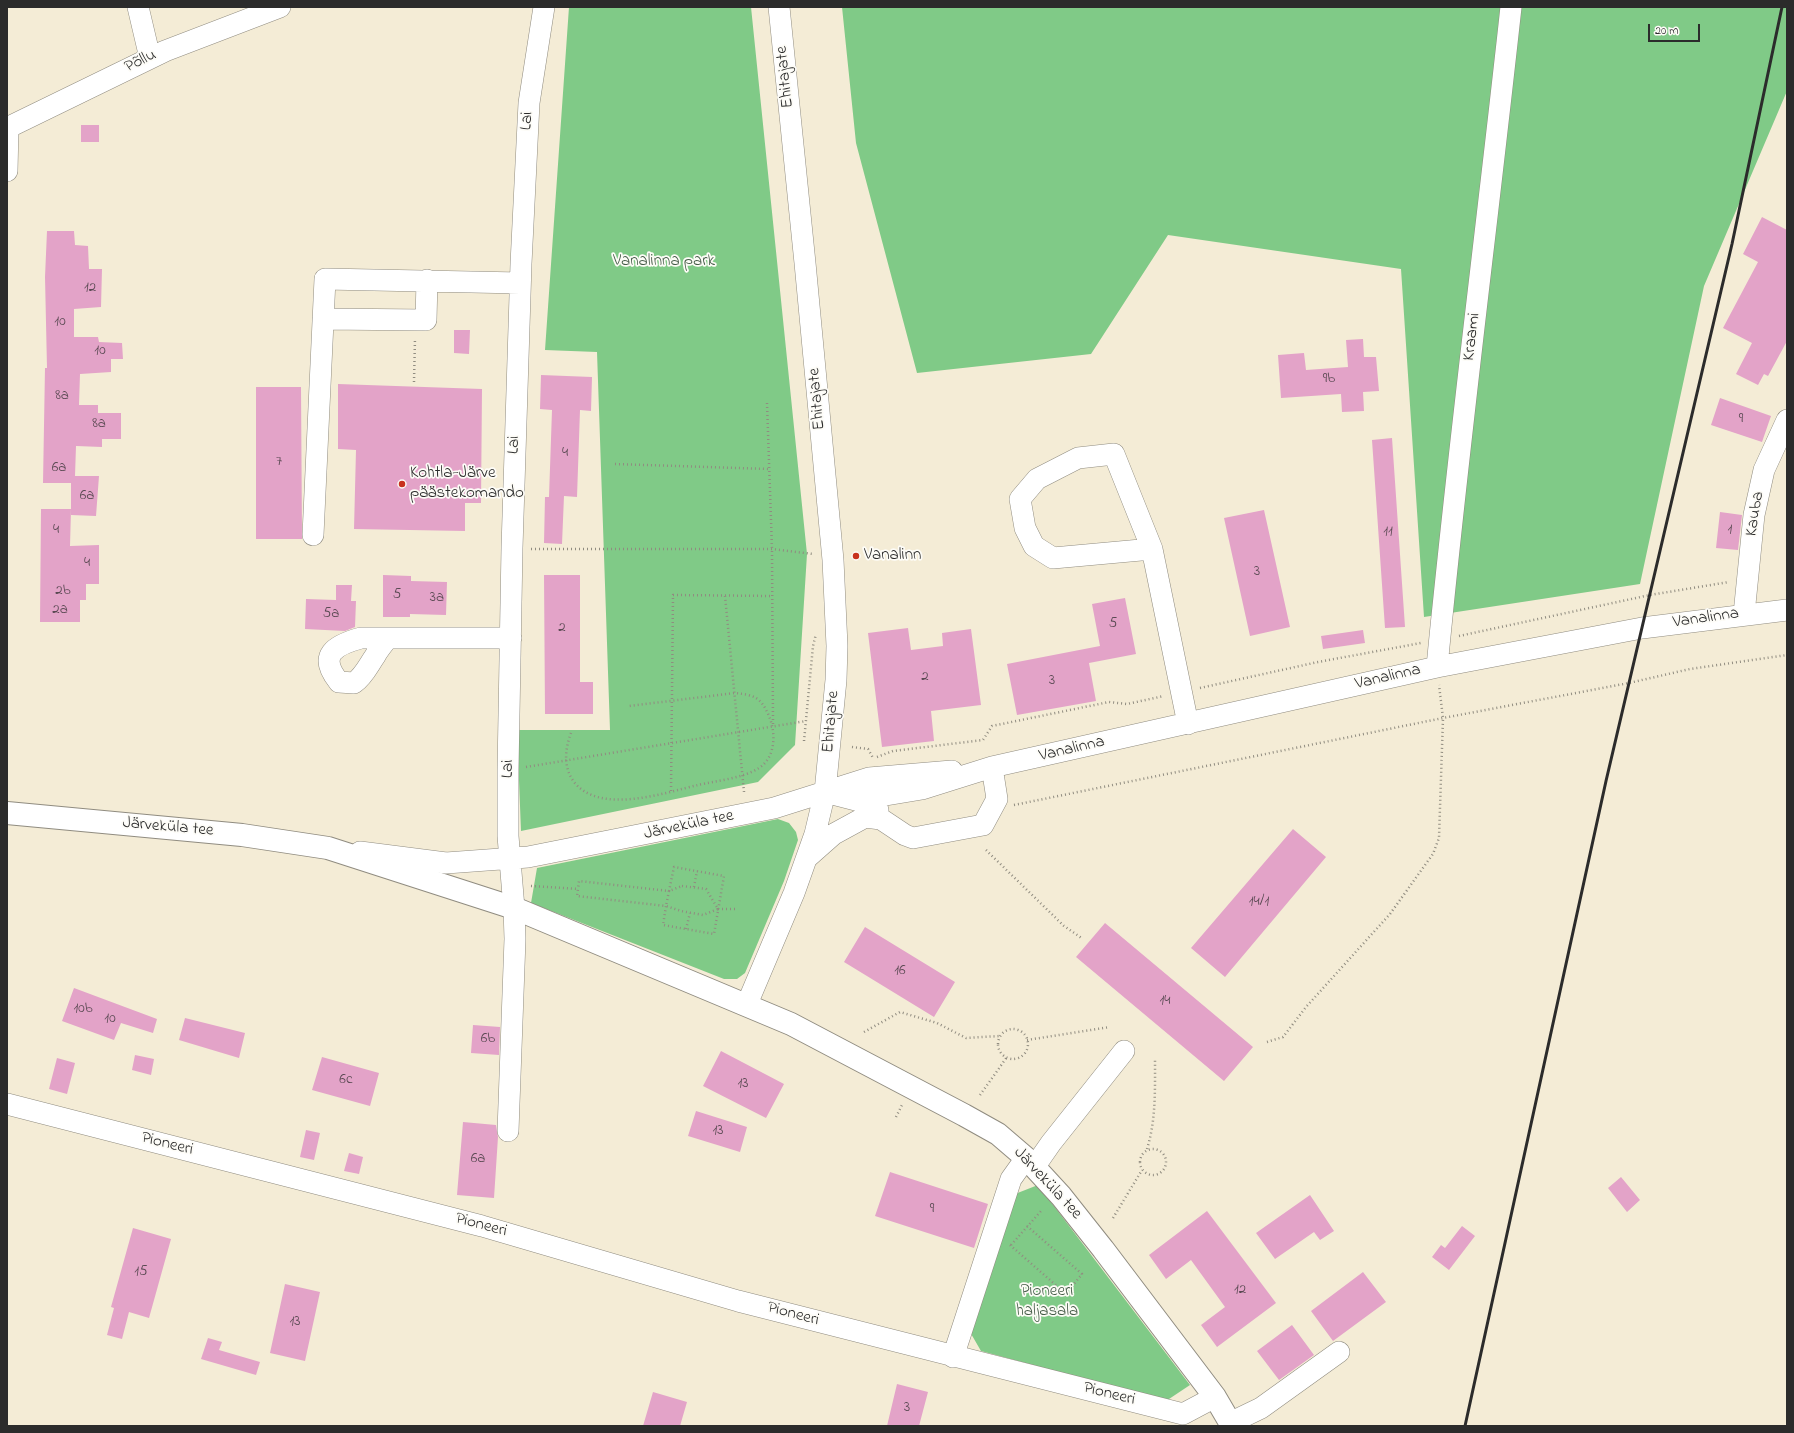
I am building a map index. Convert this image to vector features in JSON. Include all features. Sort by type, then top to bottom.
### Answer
[{"type":"main road","name":"Järveküla tee","points":[[7,814],[242,835],[328,848],[514,908],[747,1004],[791,1024],[998,1134],[1030,1162],[1061,1196],[1103,1249],[1215,1397],[1231,1425]]},
{"type":"street","points":[[138,7],[150,58]]},
{"type":"street","name":"Põllu","points":[[7,128],[165,51],[280,7]]},
{"type":"street","name":"Lai","points":[[508,1132],[514,988],[514,908],[508,836],[508,770],[512,548],[520,283],[529,103],[544,7]]},
{"type":"street","name":"Ehitajate","points":[[779,7],[833,560],[836,667],[825,792]]},
{"type":"street","name":"Kraami","points":[[1437,667],[1460,446],[1489,208],[1511,7]]},
{"type":"street","points":[[7,128],[7,171]]},
{"type":"street","points":[[313,535],[325,279],[520,283]]},
{"type":"street","points":[[323,319],[426,320],[427,280]]},
{"type":"street","name":"Kauba","points":[[1744,614],[1754,515],[1764,470],[1787,420]]},
{"type":"street","points":[[1152,549],[1053,558],[1034,546],[1025,528],[1020,499],[1037,479],[1078,458],[1114,454],[1152,549],[1188,724]]},
{"type":"street","name":"Vanalinna","points":[[825,792],[856,800],[922,789],[992,768],[1437,667],[1642,628],[1744,614],[1787,610]]},
{"type":"street","points":[[388,638],[511,638]]},
{"type":"street","points":[[865,817],[881,819],[905,835],[913,838],[983,825],[997,800],[992,768]]},
{"type":"street","name":"Vanalinna","points":[[825,792],[869,778],[992,768]]},
{"type":"street","points":[[806,859],[834,834],[922,789]]},
{"type":"street","points":[[747,1004],[794,893],[815,834],[825,792]]},
{"type":"street","name":"Järveküla tee","points":[[328,848],[446,863],[511,859],[648,834],[774,808],[825,792]]},
{"type":"street","points":[[953,1357],[1012,1179],[1051,1143],[1124,1051]]},
{"type":"street","name":"Pioneeri","points":[[7,1104],[482,1226],[738,1301],[953,1357],[1183,1414],[1215,1397]]},
{"type":"street","points":[[1231,1425],[1261,1408],[1340,1352]]},
{"type":"path","points":[[414,382],[415,320]]},
{"type":"path","points":[[571,733],[566,746],[566,760],[571,776],[578,787],[594,796],[606,800],[642,798],[742,774],[758,768],[766,761],[774,741],[772,549],[767,403]]},
{"type":"path","points":[[615,464],[769,469]]},
{"type":"path","points":[[512,548],[772,549],[815,554]]},
{"type":"path","points":[[873,758],[893,751],[983,740],[992,726],[1109,702],[1127,704],[1318,662],[1439,640],[1650,594],[1747,580]]},
{"type":"path","points":[[670,791],[673,595],[772,596]]},
{"type":"path","points":[[725,596],[744,792]]},
{"type":"path","points":[[804,741],[813,646]]},
{"type":"path","points":[[1012,805],[1443,718],[1629,684],[1690,669],[1787,655]]},
{"type":"path","points":[[1267,1042],[1283,1037],[1306,1007],[1390,914],[1433,854],[1439,838],[1443,718],[1437,667]]},
{"type":"path","points":[[629,706],[734,693],[751,695],[763,703],[773,727]]},
{"type":"path","points":[[508,770],[671,742],[806,722]]},
{"type":"path","points":[[852,747],[868,749],[873,758],[874,764]]},
{"type":"path","points":[[986,850],[1064,926],[1083,939]]},
{"type":"path","points":[[674,867],[697,871],[724,876],[714,934],[663,925],[674,867]]},
{"type":"path","points":[[694,887],[697,871]]},
{"type":"path","points":[[718,909],[706,889],[682,886],[669,891],[579,881],[578,896],[666,906],[703,915],[718,909],[738,909]]},
{"type":"path","points":[[527,886],[578,889]]},
{"type":"path","points":[[686,929],[690,913]]},
{"type":"path","points":[[864,1032],[900,1012],[937,1022],[966,1038],[1000,1036],[1008,1030],[1017,1030],[1025,1036],[1027,1040],[1026,1049],[1016,1058],[1007,1057],[998,1046],[1000,1036]]},
{"type":"path","points":[[1027,1040],[1110,1027]]},
{"type":"path","points":[[980,1095],[1007,1057]]},
{"type":"path","points":[[1113,1218],[1142,1170],[1140,1159],[1141,1155],[1147,1149],[1152,1134],[1155,1097],[1155,1059]]},
{"type":"path","points":[[896,1117],[906,1098]]},
{"type":"path","points":[[1142,1170],[1146,1173],[1155,1175],[1159,1174],[1166,1167],[1166,1158],[1161,1150],[1156,1148],[1147,1149]]},
{"type":"path","points":[[987,1254],[1000,1257],[1041,1211]]},
{"type":"path","points":[[1010,1246],[1066,1294],[1082,1274],[1027,1226]]},
{"type":"green space","name":"Vanalinna park","points":[[569,7],[751,7],[807,554],[795,745],[758,782],[521,831],[517,730],[610,730],[597,352],[545,350]]},
{"type":"green space","points":[[842,7],[1787,7],[1787,91],[1704,286],[1640,584],[1424,617],[1401,269],[1168,235],[1091,354],[917,373],[856,143]]},
{"type":"green space","points":[[778,819],[789,823],[796,832],[798,840],[784,881],[745,973],[737,979],[724,979],[531,903],[537,868]]},
{"type":"green space","name":"Pioneeri haljasala","points":[[1038,1185],[1190,1385],[1166,1401],[981,1351],[970,1332],[1015,1194]]},
{"type":"building","points":[[81,125],[99,125],[99,142],[81,142]]},
{"type":"building","points":[[1762,217],[1787,230],[1787,341],[1768,376],[1764,374],[1758,385],[1736,374],[1752,343],[1723,328],[1758,262],[1743,254]]},
{"type":"building","points":[[47,231],[74,231],[75,245],[88,246],[89,269],[102,269],[101,307],[74,309],[74,337],[98,337],[99,342],[122,343],[123,359],[111,359],[111,372],[80,374],[79,405],[98,405],[98,413],[121,413],[121,439],[102,439],[102,447],[76,446],[75,476],[99,476],[96,516],[71,515],[71,483],[43,483],[45,368],[47,368],[45,277]]},
{"type":"building","points":[[454,330],[470,330],[469,354],[454,353]]},
{"type":"building","points":[[1363,339],[1364,357],[1376,357],[1379,391],[1363,392],[1364,411],[1342,412],[1341,394],[1281,398],[1278,355],[1304,353],[1306,370],[1348,367],[1346,340]]},
{"type":"building","points":[[541,375],[592,377],[591,411],[580,410],[577,497],[564,496],[562,544],[544,543],[545,497],[549,497],[552,410],[540,409]]},
{"type":"building","points":[[338,384],[482,389],[481,503],[465,503],[465,531],[354,529],[356,450],[338,449]]},
{"type":"building","points":[[256,387],[301,387],[302,539],[256,539]]},
{"type":"building","points":[[1720,398],[1771,416],[1762,442],[1711,425]]},
{"type":"building","points":[[1392,438],[1405,627],[1385,628],[1372,440]]},
{"type":"building","points":[[41,509],[71,509],[70,546],[99,545],[99,584],[86,584],[86,600],[80,600],[80,622],[40,622]]},
{"type":"building","points":[[1264,510],[1290,627],[1250,636],[1224,518]]},
{"type":"building","points":[[1720,512],[1742,515],[1738,550],[1716,548]]},
{"type":"building","points":[[383,575],[411,576],[411,581],[447,582],[446,615],[410,614],[410,617],[383,617]]},
{"type":"building","points":[[544,575],[580,575],[580,682],[593,682],[593,714],[545,714]]},
{"type":"building","points":[[336,585],[352,585],[351,601],[356,601],[355,627],[345,631],[305,629],[306,599],[336,600]]},
{"type":"building","points":[[1125,598],[1136,654],[1089,663],[1096,701],[1017,715],[1007,664],[1100,646],[1092,604]]},
{"type":"building","points":[[908,628],[911,650],[943,646],[942,633],[971,629],[981,705],[931,711],[934,741],[882,747],[868,633]]},
{"type":"building","points":[[1363,630],[1365,643],[1323,649],[1321,636]]},
{"type":"building","points":[[1293,829],[1326,857],[1225,977],[1191,948]]},
{"type":"building","points":[[1105,923],[1253,1047],[1224,1081],[1076,957]]},
{"type":"building","points":[[865,927],[955,982],[934,1017],[844,962]]},
{"type":"building","points":[[74,988],[157,1019],[153,1033],[121,1023],[114,1040],[62,1021]]},
{"type":"building","points":[[185,1018],[245,1033],[239,1058],[179,1040]]},
{"type":"building","points":[[473,1025],[500,1027],[499,1055],[471,1053]]},
{"type":"building","points":[[721,1051],[784,1084],[766,1118],[703,1086]]},
{"type":"building","points":[[135,1055],[154,1059],[151,1075],[132,1070]]},
{"type":"building","points":[[322,1057],[379,1073],[370,1106],[312,1090]]},
{"type":"building","points":[[57,1058],[75,1063],[67,1094],[49,1089]]},
{"type":"building","points":[[696,1111],[747,1127],[740,1152],[688,1136]]},
{"type":"building","points":[[463,1122],[496,1125],[498,1137],[494,1198],[457,1195]]},
{"type":"building","points":[[306,1130],[320,1133],[314,1160],[300,1157]]},
{"type":"building","points":[[349,1153],[363,1157],[359,1174],[344,1171]]},
{"type":"building","points":[[890,1172],[988,1204],[974,1248],[875,1216]]},
{"type":"building","points":[[1621,1177],[1640,1200],[1627,1212],[1608,1188]]},
{"type":"building","points":[[1310,1195],[1334,1231],[1320,1240],[1314,1232],[1275,1259],[1256,1233]]},
{"type":"building","points":[[1207,1211],[1276,1303],[1217,1347],[1201,1325],[1225,1307],[1191,1260],[1166,1279],[1149,1255]]},
{"type":"building","points":[[1462,1226],[1475,1236],[1449,1270],[1432,1257],[1441,1245],[1445,1248]]},
{"type":"building","points":[[133,1228],[171,1239],[149,1318],[129,1312],[122,1339],[107,1335],[114,1308],[111,1307]]},
{"type":"building","points":[[1363,1272],[1386,1302],[1333,1341],[1311,1311]]},
{"type":"building","points":[[285,1284],[320,1292],[305,1361],[270,1353]]},
{"type":"building","points":[[1292,1325],[1314,1355],[1279,1380],[1257,1351]]},
{"type":"building","points":[[208,1338],[222,1342],[219,1350],[260,1362],[256,1375],[201,1359]]},
{"type":"building","points":[[897,1384],[928,1392],[919,1426],[887,1426]]},
{"type":"building","points":[[653,1392],[687,1402],[680,1426],[643,1426]]},
{"type":"railway","points":[[1465,1426],[1606,781],[1732,244],[1782,7]]},
{"type":"place","name":"Kohtla-Järve päästekomando","points":[[402,484]]},
{"type":"place","name":"Vanalinn","points":[[856,556]]}]
